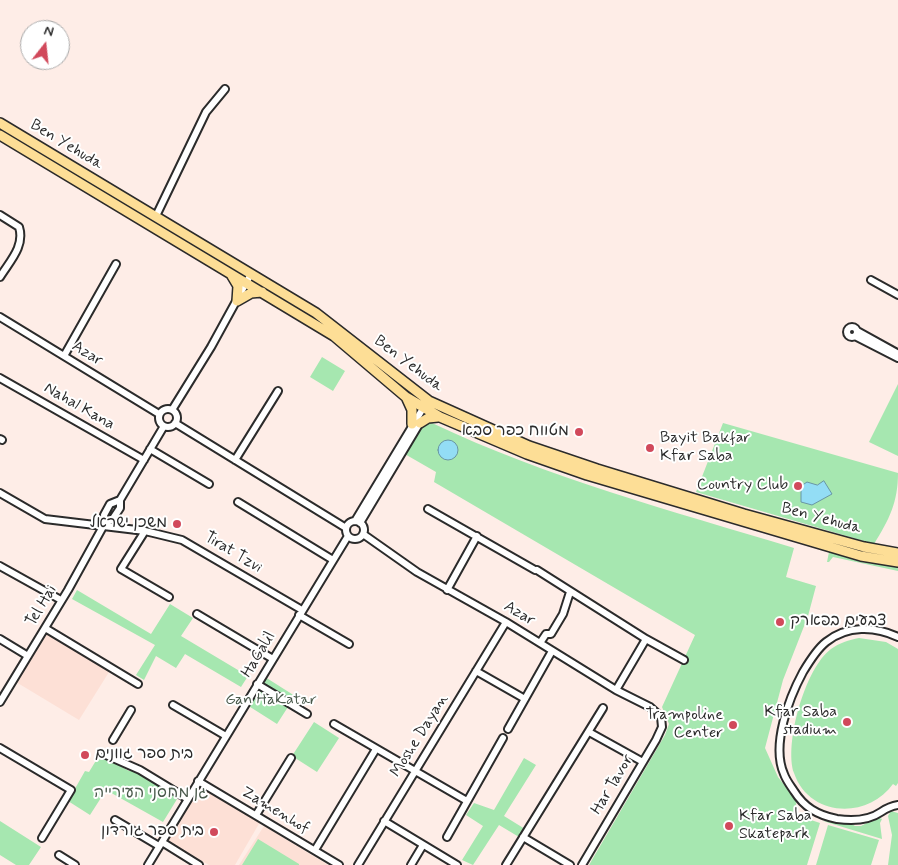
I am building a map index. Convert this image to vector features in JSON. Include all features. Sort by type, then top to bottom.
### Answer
[{"type":"main road","name":"Ben Yehuda","points":[[0,123],[156,216],[340,330],[440,418],[527,454],[587,475],[861,556],[898,562]]},
{"type":"main road","name":"Ben Yehuda","points":[[1,137],[334,336],[406,397],[426,407],[529,446],[603,471],[772,522],[864,547],[898,553]]},
{"type":"main road","points":[[230,273],[238,286],[237,301]]},
{"type":"main road","points":[[237,301],[251,293],[262,292]]},
{"type":"main road","points":[[406,397],[411,406],[416,424],[428,418],[440,418]]},
{"type":"street","points":[[156,216],[206,112],[225,89]]},
{"type":"street","points":[[0,216],[19,227],[22,237],[18,248],[0,277]]},
{"type":"street","points":[[64,356],[116,264]]},
{"type":"street","points":[[172,410],[211,347],[251,274]]},
{"type":"street","points":[[871,280],[898,295]]},
{"type":"street","name":"Azar","points":[[0,317],[159,414]]},
{"type":"street","points":[[898,353],[856,333],[898,358]]},
{"type":"street","name":"Nahal Kana","points":[[0,378],[144,460]]},
{"type":"street","points":[[235,460],[278,391]]},
{"type":"street","points":[[346,528],[349,524],[358,522],[426,407]]},
{"type":"street","points":[[172,410],[166,409],[159,414],[159,420],[164,426],[170,426],[175,423]]},
{"type":"street","points":[[172,410],[176,417],[175,423]]},
{"type":"street","points":[[175,423],[346,528],[348,536],[356,539],[364,530],[358,522]]},
{"type":"street","name":"Tel Hai","points":[[0,700],[45,628],[104,525],[112,520],[120,508],[120,500],[164,426]]},
{"type":"street","points":[[150,449],[208,484]]},
{"type":"street","name":"Tirat Tzvi","points":[[0,493],[45,519],[144,531],[182,540],[349,644]]},
{"type":"street","name":"Tel Hai","points":[[104,525],[104,515],[110,504],[120,500]]},
{"type":"street","points":[[238,502],[333,560]]},
{"type":"street","points":[[428,509],[536,570],[684,660]]},
{"type":"street","points":[[144,531],[121,569],[169,597]]},
{"type":"street","name":"Azar","points":[[362,534],[447,590],[506,622],[616,690],[650,707],[661,717]]},
{"type":"street","name":"HaGalil","points":[[148,865],[186,798],[348,536]]},
{"type":"street","points":[[447,590],[477,536]]},
{"type":"street","points":[[0,566],[61,600]]},
{"type":"street","points":[[540,644],[546,634],[551,634],[563,614],[570,592]]},
{"type":"street","points":[[197,614],[273,658]]},
{"type":"street","name":"Moshe Dayan","points":[[358,865],[506,622]]},
{"type":"street","points":[[45,628],[138,684]]},
{"type":"street","points":[[898,637],[880,630],[862,628],[840,634],[826,642],[807,666],[792,693],[784,723],[780,753],[783,774],[804,804],[817,813],[855,820],[864,819],[898,805]]},
{"type":"street","points":[[616,690],[646,638]]},
{"type":"street","points":[[0,639],[28,656]]},
{"type":"street","points":[[508,729],[552,651]]},
{"type":"street","points":[[476,672],[525,699]]},
{"type":"street","points":[[258,684],[307,714]]},
{"type":"street","points":[[173,705],[226,736]]},
{"type":"street","points":[[506,865],[603,708]]},
{"type":"street","points":[[113,740],[131,710]]},
{"type":"street","name":"Har Tavor","points":[[582,865],[662,727],[661,717]]},
{"type":"street","points":[[334,724],[467,801]]},
{"type":"street","points":[[589,732],[643,762]]},
{"type":"street","points":[[447,837],[503,738]]},
{"type":"street","points":[[0,748],[71,790],[42,838]]},
{"type":"street","points":[[315,850],[376,749]]},
{"type":"street","points":[[106,755],[140,770],[186,798]]},
{"type":"street","points":[[256,815],[291,758]]},
{"type":"street","name":"Zamenhof","points":[[198,781],[339,865]]},
{"type":"street","points":[[887,808],[898,810]]},
{"type":"street","points":[[115,820],[199,865]]},
{"type":"street","points":[[384,821],[457,865]]},
{"type":"street","points":[[523,837],[570,865]]},
{"type":"street","points":[[411,865],[423,844]]},
{"type":"street","points":[[59,855],[75,865]]},
{"type":"shaded area","points":[[46,633],[109,672],[79,720],[16,682]]},
{"type":"shaded area","name":"בית ספר גורדון","points":[[200,787],[260,822],[235,865],[209,865],[168,841]]},
{"type":"shaded area","points":[[264,826],[328,865],[239,865]]},
{"type":"green space","points":[[322,357],[345,371],[333,391],[310,377]]},
{"type":"green space","points":[[898,384],[898,456],[869,442]]},
{"type":"green space","points":[[432,423],[520,461],[565,477],[656,507],[794,548],[786,577],[816,586],[808,616],[783,680],[765,748],[778,777],[797,801],[793,814],[820,823],[807,865],[589,865],[665,735],[669,724],[662,707],[695,635],[434,482],[436,472],[403,453],[421,425]]},
{"type":"green space","name":"Country Club","points":[[723,423],[898,473],[898,483],[892,510],[874,544],[696,492]]},
{"type":"green space","points":[[829,552],[861,562],[898,567],[898,571],[833,557],[827,562]]},
{"type":"green space","points":[[77,590],[151,634],[170,604],[193,618],[181,636],[248,676],[241,687],[185,654],[176,668],[156,656],[144,680],[136,675],[155,645],[72,599]]},
{"type":"green space","name":"Kfar Saba stadium","points":[[859,638],[886,642],[898,649],[898,783],[896,786],[893,784],[882,796],[869,804],[854,808],[839,808],[825,805],[812,798],[801,788],[794,773],[792,760],[794,726],[805,689],[822,659],[837,645]]},
{"type":"green space","name":"Gan HaKatar","points":[[265,677],[295,696],[277,724],[247,705]]},
{"type":"green space","points":[[314,722],[339,738],[317,772],[292,756]]},
{"type":"green space","name":"גן מחסני העירייה","points":[[100,754],[129,771],[146,771],[182,791],[163,822],[106,790],[90,815],[68,801],[85,771],[89,772]]},
{"type":"green space","points":[[524,758],[536,765],[504,816],[525,829],[519,837],[499,825],[473,865],[462,860],[483,826],[466,815],[474,803],[494,810]]},
{"type":"green space","points":[[891,811],[898,813],[898,865],[888,865],[892,835],[888,816]]},
{"type":"green space","points":[[878,817],[882,819],[880,823],[882,839],[823,821],[850,823],[855,826],[861,826]]},
{"type":"green space","points":[[0,821],[41,847],[29,865],[16,865],[0,855]]},
{"type":"green space","points":[[828,825],[879,840],[871,865],[816,865]]},
{"type":"green space","points":[[258,839],[299,864],[299,865],[242,865]]},
{"type":"water","points":[[448,440],[455,443],[458,450],[455,457],[448,460],[441,457],[438,450],[441,443]]},
{"type":"water","points":[[824,481],[832,494],[812,505],[801,502],[801,486],[807,482],[817,485]]},
{"type":"place","name":"מטווח כפר סבא","points":[[579,432]]},
{"type":"place","name":"Bayit Bakfar Kfar Saba","points":[[650,448]]},
{"type":"place","name":"Country Club","points":[[798,486]]},
{"type":"place","name":"משכן ישראל","points":[[177,524]]},
{"type":"place","name":"צבעים בפארק","points":[[780,622]]},
{"type":"place","name":"Kfar Saba stadium","points":[[847,722]]},
{"type":"place","name":"Trampoline Center","points":[[733,725]]},
{"type":"place","name":"בית ספר גוונים","points":[[85,755]]},
{"type":"place","name":"Kfar Saba Skatepark","points":[[729,826]]},
{"type":"place","name":"בית ספר גורדון","points":[[214,832]]}]
